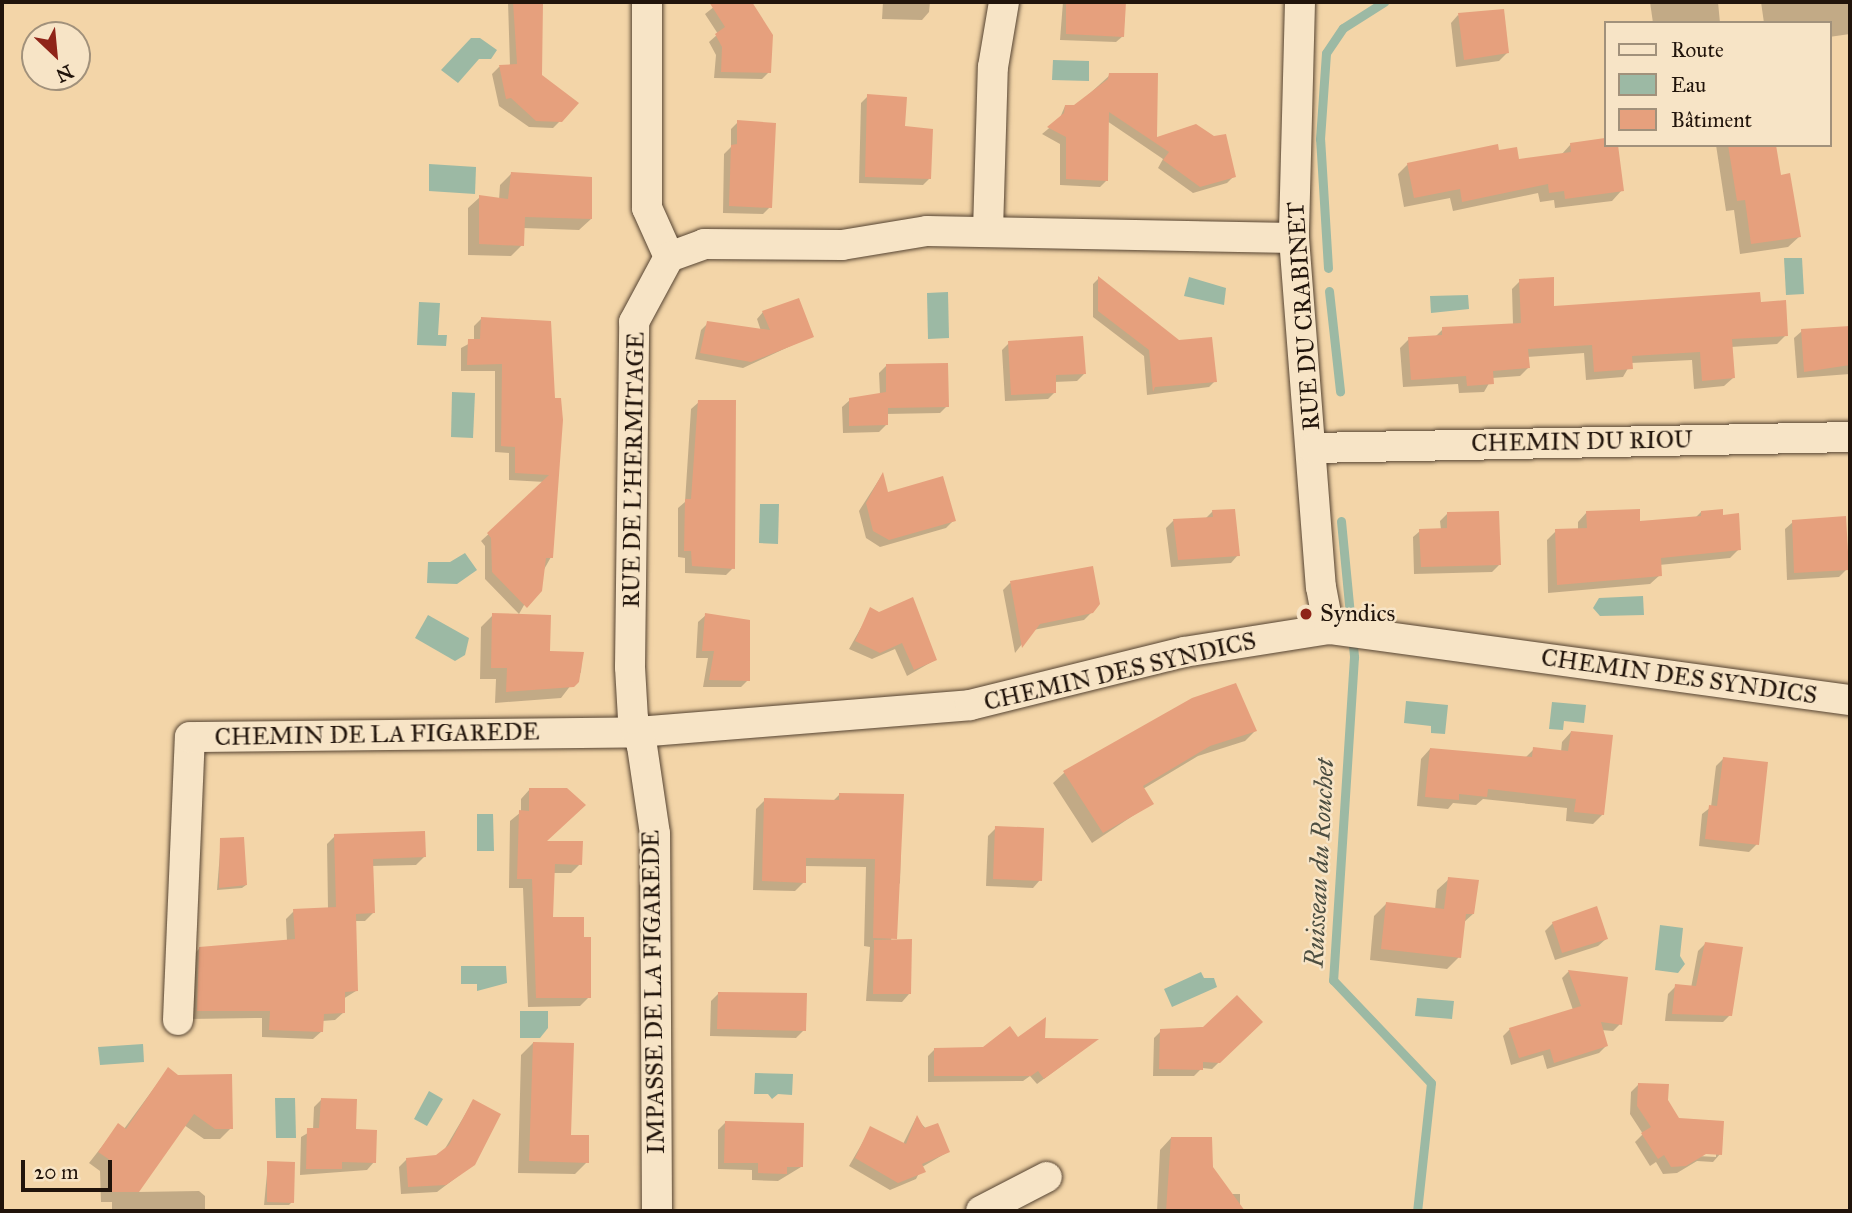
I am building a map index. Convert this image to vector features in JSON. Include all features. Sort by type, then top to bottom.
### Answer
[{"type":"street","points":[[647,2],[647,208],[669,257],[704,244],[842,245],[926,232],[1294,238]]},
{"type":"street","points":[[988,231],[993,67],[1004,2]]},
{"type":"street","name":"RUE DU CRABINET","points":[[1300,2],[1294,238],[1313,448],[1321,586],[1344,632]]},
{"type":"street","name":"RUE DE L'HERMITAGE","points":[[637,733],[630,667],[634,322],[669,257]]},
{"type":"street","name":"CHEMIN DU RIOU","points":[[1313,448],[1850,437]]},
{"type":"street","name":"CHEMIN DES SYNDICS","points":[[637,733],[970,705],[1184,652],[1344,632],[1850,700]]},
{"type":"street","name":"CHEMIN DE LA FIGAREDE","points":[[178,1020],[190,737],[637,733]]},
{"type":"street","name":"IMPASSE DE LA FIGAREDE","points":[[637,733],[655,834],[657,1211]]},
{"type":"street","points":[[981,1211],[1047,1177]]},
{"type":"water","points":[[471,38],[480,38],[497,50],[491,59],[479,59],[458,83],[441,70]]},
{"type":"water","points":[[1053,60],[1089,61],[1089,81],[1052,80]]},
{"type":"water","points":[[429,164],[476,167],[475,194],[429,191]]},
{"type":"water","points":[[1784,258],[1802,258],[1804,294],[1786,295]]},
{"type":"water","points":[[1189,277],[1226,288],[1224,305],[1184,296]]},
{"type":"water","points":[[948,292],[949,338],[928,339],[927,293]]},
{"type":"water","points":[[1468,295],[1469,309],[1431,313],[1430,296]]},
{"type":"water","points":[[419,302],[440,303],[438,335],[447,335],[446,346],[417,345]]},
{"type":"water","points":[[452,392],[475,393],[473,438],[451,437]]},
{"type":"water","points":[[760,504],[779,504],[778,544],[759,543]]},
{"type":"water","points":[[465,553],[477,570],[457,584],[427,583],[428,562],[450,562]]},
{"type":"water","points":[[1643,596],[1644,615],[1600,616],[1593,608],[1599,598]]},
{"type":"water","points":[[428,615],[469,638],[465,655],[455,661],[415,638]]},
{"type":"water","points":[[1406,701],[1448,705],[1445,734],[1431,733],[1431,726],[1404,723]]},
{"type":"water","points":[[1552,702],[1586,705],[1584,723],[1564,721],[1563,730],[1549,729]]},
{"type":"water","points":[[477,814],[493,814],[494,851],[477,851]]},
{"type":"water","points":[[1660,925],[1683,928],[1680,956],[1685,964],[1678,973],[1655,970]]},
{"type":"water","points":[[461,966],[506,966],[507,983],[477,991],[477,984],[461,984]]},
{"type":"water","points":[[1201,972],[1204,978],[1214,978],[1217,987],[1172,1007],[1164,989]]},
{"type":"water","points":[[1417,998],[1454,1001],[1452,1019],[1415,1016]]},
{"type":"water","points":[[520,1011],[548,1011],[548,1028],[540,1038],[520,1038]]},
{"type":"water","points":[[143,1044],[144,1062],[100,1065],[98,1047]]},
{"type":"water","points":[[755,1073],[793,1074],[792,1095],[778,1094],[772,1099],[768,1094],[754,1094]]},
{"type":"water","points":[[429,1091],[443,1099],[427,1126],[414,1119]]},
{"type":"water","points":[[275,1098],[295,1098],[296,1138],[276,1138]]},
{"type":"building","points":[[513,2],[543,2],[542,75],[579,103],[562,122],[536,121],[511,98],[506,99],[499,65],[517,64]]},
{"type":"building","points":[[709,2],[752,2],[773,35],[771,73],[721,72],[722,47],[715,34],[725,27]]},
{"type":"building","points":[[1066,2],[1126,2],[1124,37],[1066,34]]},
{"type":"building","points":[[1504,9],[1509,53],[1464,60],[1458,13]]},
{"type":"building","points":[[1109,73],[1158,73],[1157,137],[1196,124],[1214,136],[1226,134],[1236,177],[1200,187],[1163,160],[1169,152],[1109,112],[1108,181],[1066,179],[1066,137],[1047,127],[1064,113],[1065,105],[1074,105],[1108,79]]},
{"type":"building","points":[[867,94],[907,97],[905,126],[933,129],[931,179],[865,177]]},
{"type":"building","points":[[737,120],[776,123],[772,208],[729,206],[731,145],[737,144]]},
{"type":"building","points":[[1604,138],[1604,147],[1618,147],[1624,191],[1565,199],[1564,191],[1549,193],[1548,184],[1462,202],[1460,189],[1414,198],[1407,163],[1498,144],[1499,150],[1517,147],[1519,159],[1571,152],[1570,143]]},
{"type":"building","points":[[1728,147],[1776,147],[1781,175],[1790,173],[1801,237],[1751,244],[1745,200],[1737,201]]},
{"type":"building","points":[[511,172],[592,177],[592,219],[525,217],[524,246],[479,244],[479,195],[508,199]]},
{"type":"building","points":[[1098,276],[1179,340],[1212,337],[1217,382],[1155,387],[1153,392],[1149,350],[1098,311]]},
{"type":"building","points":[[1554,277],[1554,306],[1760,292],[1761,302],[1786,300],[1788,336],[1732,339],[1735,378],[1702,381],[1700,352],[1632,356],[1633,369],[1594,372],[1592,345],[1528,349],[1530,368],[1493,371],[1494,384],[1467,386],[1466,376],[1411,380],[1408,337],[1442,335],[1442,327],[1521,323],[1519,279]]},
{"type":"building","points":[[799,298],[814,337],[751,362],[700,353],[707,321],[770,330],[762,311]]},
{"type":"building","points":[[481,317],[551,321],[555,398],[561,398],[563,420],[553,558],[546,558],[542,591],[527,608],[492,572],[491,538],[487,533],[549,475],[515,473],[515,447],[501,446],[502,364],[467,365],[468,339],[480,339]]},
{"type":"building","points":[[1850,326],[1850,365],[1804,372],[1801,329]]},
{"type":"building","points":[[1083,336],[1086,374],[1056,375],[1056,393],[1011,395],[1008,341]]},
{"type":"building","points":[[948,363],[949,407],[888,408],[888,425],[849,426],[849,398],[886,392],[886,364]]},
{"type":"building","points":[[698,400],[736,400],[735,569],[692,566],[691,551],[684,551],[685,499],[691,499]]},
{"type":"building","points":[[883,472],[888,492],[943,476],[956,521],[889,540],[873,531],[866,503]]},
{"type":"building","points":[[1235,509],[1240,556],[1178,560],[1173,519],[1213,517],[1212,510]]},
{"type":"building","points":[[1640,509],[1640,521],[1701,516],[1701,511],[1723,509],[1723,515],[1739,513],[1741,550],[1661,558],[1662,576],[1557,585],[1555,529],[1587,528],[1586,511]]},
{"type":"building","points":[[1499,511],[1501,565],[1421,567],[1419,529],[1447,528],[1447,512]]},
{"type":"building","points":[[1846,516],[1849,570],[1794,573],[1792,520]]},
{"type":"building","points":[[1093,566],[1100,604],[1093,613],[1040,624],[1022,648],[1010,581]]},
{"type":"building","points":[[913,597],[937,660],[914,670],[902,643],[880,653],[855,641],[870,607],[879,612]]},
{"type":"building","points":[[492,613],[551,615],[550,651],[584,652],[579,682],[574,687],[506,692],[507,668],[491,668]]},
{"type":"building","points":[[705,613],[750,620],[750,681],[709,680],[714,651],[702,651]]},
{"type":"building","points":[[1236,683],[1257,731],[1210,746],[1143,786],[1154,804],[1103,833],[1063,771],[1192,698]]},
{"type":"building","points":[[1571,731],[1613,735],[1604,815],[1574,812],[1576,799],[1488,789],[1487,797],[1459,794],[1459,800],[1425,797],[1430,748],[1532,757],[1533,747],[1568,751]]},
{"type":"building","points":[[1723,757],[1768,762],[1759,845],[1705,839],[1709,805],[1717,806]]},
{"type":"building","points":[[529,788],[567,788],[586,805],[547,841],[583,841],[582,865],[555,864],[553,917],[584,917],[584,937],[591,937],[591,998],[536,998],[532,879],[517,879],[519,810],[529,811]]},
{"type":"building","points":[[839,793],[904,794],[897,939],[873,938],[875,859],[806,858],[806,883],[762,881],[764,798],[839,800]]},
{"type":"building","points":[[995,826],[1044,828],[1042,881],[993,879]]},
{"type":"building","points":[[425,831],[426,857],[373,859],[375,913],[356,914],[358,991],[345,992],[345,1013],[324,1014],[323,1032],[269,1030],[270,1011],[197,1011],[199,947],[295,939],[293,909],[336,907],[334,834]]},
{"type":"building","points":[[244,837],[247,885],[219,888],[220,838]]},
{"type":"building","points":[[1448,877],[1479,880],[1474,914],[1466,914],[1461,958],[1381,949],[1386,902],[1444,909]]},
{"type":"building","points":[[1597,906],[1608,939],[1562,953],[1552,922]]},
{"type":"building","points":[[912,939],[911,994],[873,994],[874,940]]},
{"type":"building","points":[[1705,942],[1743,947],[1732,1016],[1672,1014],[1675,984],[1696,986]]},
{"type":"building","points":[[1568,970],[1628,977],[1622,1025],[1601,1022],[1608,1046],[1554,1063],[1550,1049],[1519,1058],[1509,1028],[1581,1006]]},
{"type":"building","points":[[718,992],[807,993],[806,1031],[717,1029]]},
{"type":"building","points":[[1237,995],[1263,1022],[1220,1063],[1203,1062],[1203,1070],[1159,1069],[1160,1029],[1203,1027]]},
{"type":"building","points":[[1046,1017],[1045,1038],[1099,1039],[1044,1079],[1038,1071],[1031,1076],[934,1076],[934,1048],[983,1047],[1010,1026],[1018,1037]]},
{"type":"building","points":[[533,1042],[574,1043],[571,1135],[589,1135],[589,1163],[529,1161]]},
{"type":"building","points":[[168,1067],[178,1075],[232,1074],[233,1129],[215,1129],[194,1114],[139,1192],[111,1192],[110,1160],[98,1152],[118,1123],[126,1129]]},
{"type":"building","points":[[1638,1083],[1669,1084],[1668,1100],[1679,1118],[1724,1121],[1722,1155],[1706,1154],[1686,1166],[1671,1167],[1664,1155],[1658,1159],[1641,1133],[1651,1127],[1637,1106]]},
{"type":"building","points":[[321,1098],[357,1099],[356,1129],[377,1130],[376,1163],[342,1162],[342,1169],[306,1169],[307,1128],[319,1128]]},
{"type":"building","points":[[473,1099],[501,1114],[475,1165],[446,1185],[408,1187],[406,1158],[436,1155],[449,1145]]},
{"type":"building","points":[[917,1115],[924,1128],[938,1123],[950,1152],[922,1164],[926,1172],[898,1183],[855,1158],[870,1126],[906,1144]]},
{"type":"building","points":[[725,1121],[804,1123],[803,1167],[787,1167],[787,1174],[758,1173],[758,1163],[724,1163]]},
{"type":"building","points":[[1171,1137],[1212,1137],[1213,1167],[1245,1211],[1166,1211]]},
{"type":"building","points":[[267,1161],[295,1162],[294,1203],[267,1202]]},
{"type":"waterway","name":"Ruisseau du Rouchet","points":[[1328,268],[1320,139],[1326,53],[1343,28],[1384,2]]},
{"type":"waterway","name":"Ruisseau du Rouchet","points":[[1329,291],[1340,391]]},
{"type":"waterway","name":"Ruisseau du Rouchet","points":[[1341,521],[1354,657],[1333,980],[1431,1083],[1417,1211]]},
{"type":"place","name":"Syndics","points":[[1306,614]]}]
